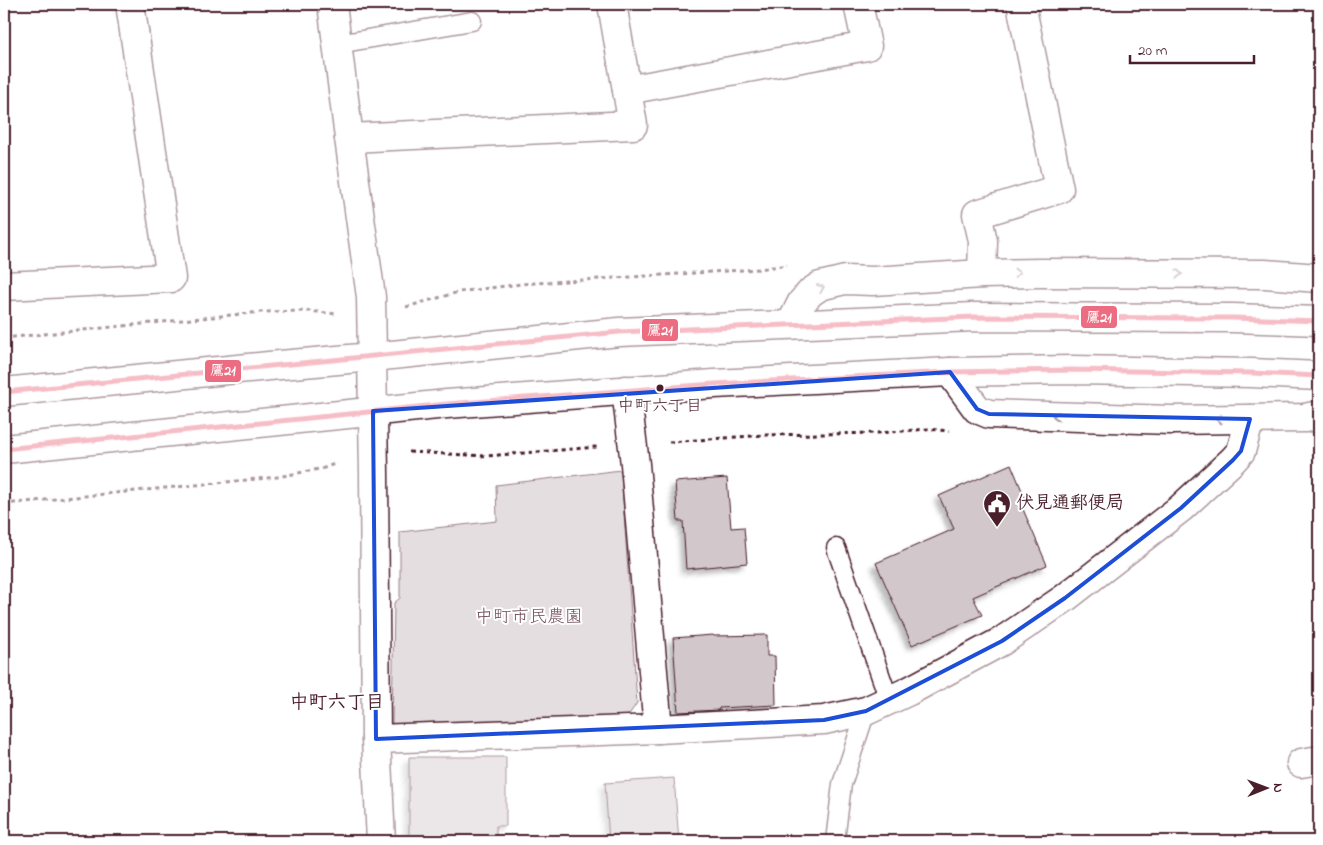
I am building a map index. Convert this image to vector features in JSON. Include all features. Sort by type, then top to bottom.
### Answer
[{"type":"street","points":[[4,286],[171,278],[130,4]]},
{"type":"street","points":[[332,4],[371,296],[376,739],[380,841]]},
{"type":"street","points":[[349,138],[633,125],[612,4]]},
{"type":"street","points":[[627,90],[867,46],[858,4]]},
{"type":"street","points":[[982,274],[983,241],[977,214],[1059,189],[1021,4]]},
{"type":"street","points":[[791,324],[802,302],[811,292],[820,286],[845,280],[982,274],[1265,274],[1319,278]]},
{"type":"street","points":[[4,392],[619,332],[974,317],[1233,318],[1319,321]]},
{"type":"street","points":[[4,449],[493,400],[714,384],[950,372],[1072,370],[1319,376]]},
{"type":"street","points":[[950,372],[977,408],[989,414],[1171,420],[1305,418],[1319,415]]},
{"type":"street","points":[[626,390],[658,729]]},
{"type":"street","points":[[376,739],[658,729],[824,720],[878,706],[1002,641],[1065,598],[1181,508],[1233,460],[1241,451],[1250,419]]},
{"type":"lane","points":[[338,44],[472,21]]},
{"type":"lane","points":[[835,841],[842,784],[878,706],[836,548]]},
{"type":"path","points":[[4,338],[261,312],[308,311],[371,317],[459,292],[541,283],[759,269],[791,265]]},
{"type":"highlighted area","points":[[950,372],[977,409],[989,414],[1250,419],[1241,451],[1233,460],[1181,508],[1065,598],[1002,641],[866,711],[824,720],[376,739],[373,411]]},
{"type":"green space","name":"中町市民農園","points":[[621,470],[637,703],[628,716],[392,725],[394,603],[400,598],[400,532],[497,521],[496,485]]},
{"type":"building","points":[[1011,464],[1028,505],[1022,507],[1047,565],[973,597],[982,615],[912,645],[876,563],[954,529],[939,496]]},
{"type":"building","points":[[727,478],[731,528],[744,527],[747,563],[686,569],[683,521],[678,521],[675,482]]},
{"type":"building","points":[[713,635],[767,635],[767,656],[775,656],[776,705],[678,712],[673,638]]},
{"type":"building","points":[[409,757],[506,757],[506,826],[496,826],[496,841],[409,841]]},
{"type":"building","points":[[674,778],[679,841],[609,841],[605,783]]},
{"type":"transit line","name":"鷹21","points":[[4,392],[619,332],[974,317],[1233,318],[1319,321]]},
{"type":"transit line","name":"鷹21","points":[[4,449],[447,404],[714,384],[950,372],[1072,370],[1319,376]]},
{"type":"place","name":"中町六丁目","points":[[660,388]]},
{"type":"place","name":"伏見通郵便局","points":[[997,528]]},
{"type":"district","name":"中町六丁目","points":[[337,703]]}]
